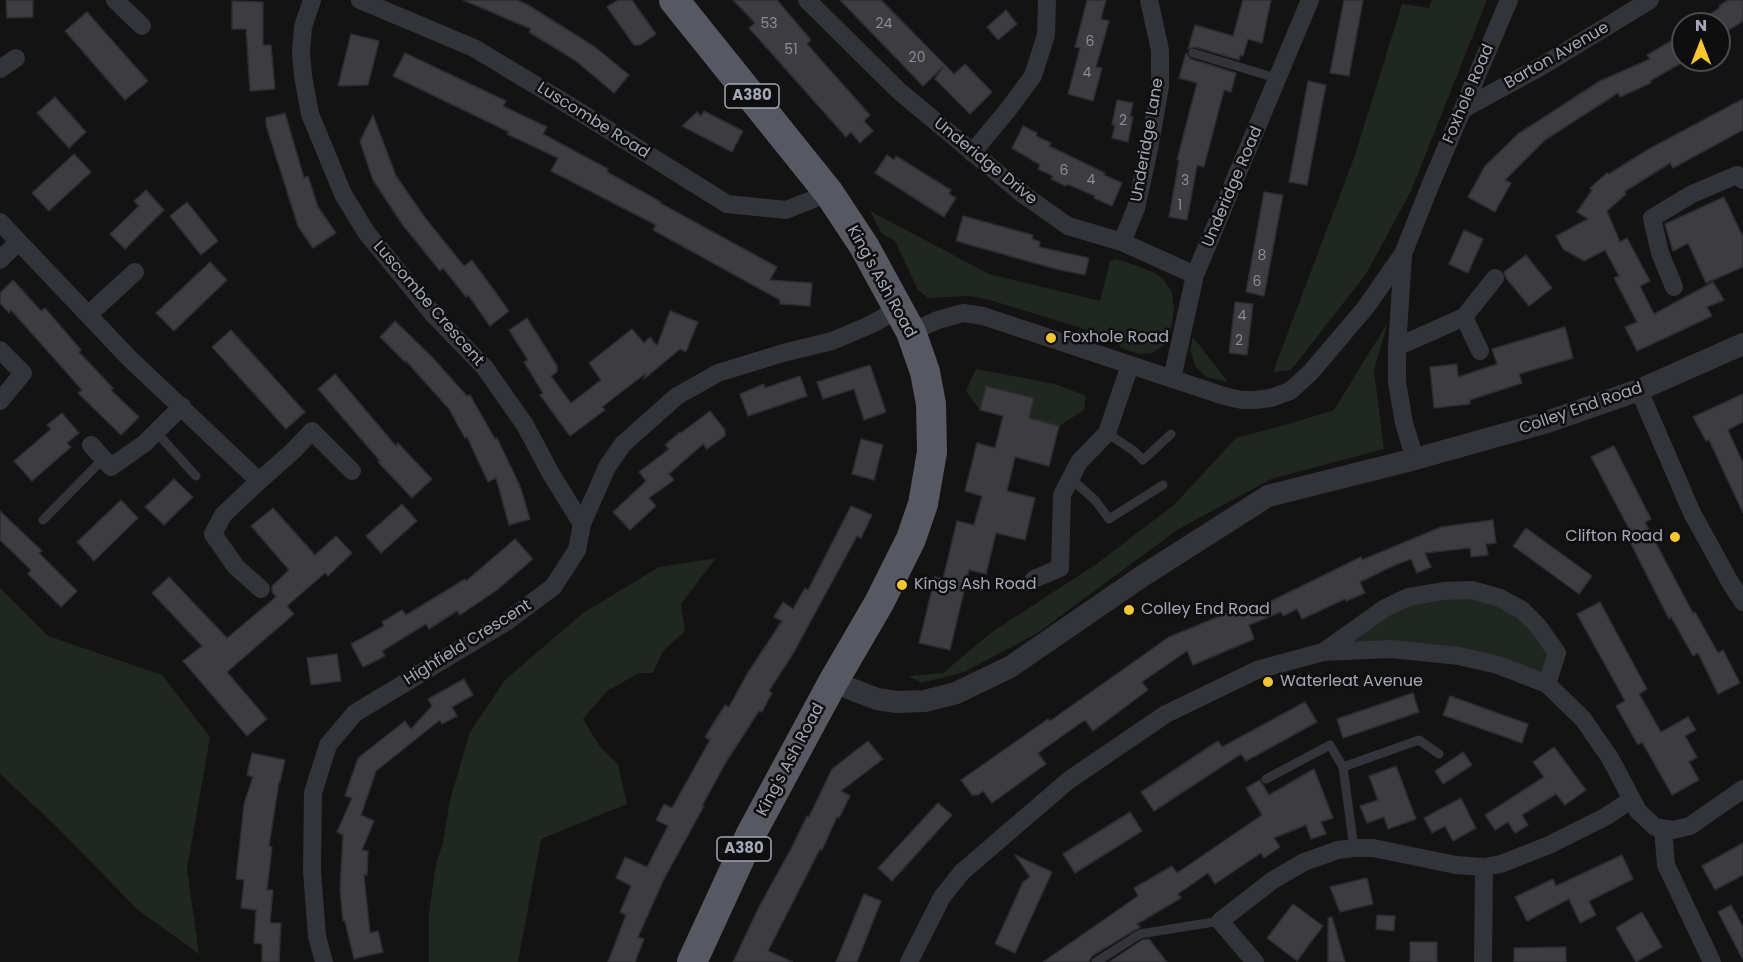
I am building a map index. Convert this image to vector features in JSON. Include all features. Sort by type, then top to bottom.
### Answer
[{"type":"highway","name":"King's Ash Road","points":[[674,0],[829,193],[864,246],[905,320],[925,372],[932,404],[932,452],[923,504],[911,539],[879,603],[833,682],[751,834],[692,962]]},
{"type":"street","points":[[115,0],[142,26]]},
{"type":"street","name":"Luscombe Crescent","points":[[312,0],[303,27],[301,52],[303,76],[310,114],[343,194],[373,241],[433,314],[485,368],[525,425],[551,474],[582,524]]},
{"type":"street","name":"Luscombe Road","points":[[360,0],[474,48],[727,204],[786,210],[829,193]]},
{"type":"street","name":"Underidge Drive","points":[[807,0],[899,91],[1024,195],[1068,226],[1122,242],[1195,275]]},
{"type":"street","points":[[972,153],[1033,76],[1046,35],[1047,0]]},
{"type":"street","name":"Underidge Lane","points":[[1122,242],[1136,208],[1160,87],[1160,50],[1149,0]]},
{"type":"street","name":"Underidge Road","points":[[1172,379],[1195,275],[1279,79],[1310,0]]},
{"type":"street","name":"Foxhole Road","points":[[905,320],[939,320],[963,313],[983,316],[1224,396],[1242,400],[1271,398],[1290,391],[1310,374],[1366,307],[1403,254],[1509,0]]},
{"type":"street","name":"Barton Avenue","points":[[1463,109],[1542,66],[1650,0]]},
{"type":"street","points":[[0,69],[16,58]]},
{"type":"street","points":[[1674,287],[1660,253],[1652,218],[1692,194],[1737,175],[1743,180]]},
{"type":"street","points":[[0,222],[128,357],[259,481]]},
{"type":"street","points":[[0,260],[18,242]]},
{"type":"street","points":[[1403,254],[1397,382],[1404,423],[1415,459]]},
{"type":"street","points":[[88,315],[135,272]]},
{"type":"street","points":[[1397,347],[1464,317],[1495,278]]},
{"type":"street","points":[[1464,317],[1480,351]]},
{"type":"street","name":"Highfield Crescent","points":[[324,962],[317,936],[312,836],[313,794],[328,745],[355,712],[506,622],[553,586],[577,550],[582,524],[607,467],[623,444],[677,396],[718,374],[783,353],[832,341],[870,325],[905,320]]},
{"type":"street","name":"Colley End Road","points":[[833,682],[878,699],[897,702],[925,700],[957,693],[1010,667],[1144,574],[1268,496],[1415,459],[1544,423],[1640,390],[1743,344]]},
{"type":"street","points":[[0,350],[23,374],[0,401]]},
{"type":"street","points":[[1034,579],[1060,568],[1062,495],[1078,462],[1107,433],[1130,365]]},
{"type":"street","points":[[1640,390],[1692,513],[1736,578],[1743,602]]},
{"type":"street","points":[[91,445],[111,467],[145,443],[182,406]]},
{"type":"street","points":[[261,589],[236,567],[213,534],[223,515],[293,452],[312,431],[352,471]]},
{"type":"street","points":[[1323,652],[1385,608],[1408,597],[1443,591],[1472,590],[1500,598],[1522,610],[1538,626],[1557,653],[1547,684]]},
{"type":"street","points":[[909,962],[942,897],[962,872],[1069,780],[1166,714],[1257,670],[1323,652],[1391,649],[1459,656],[1498,665],[1547,684],[1583,719],[1610,758],[1631,800],[1650,824],[1663,829],[1673,830],[1690,826],[1743,789]]},
{"type":"street","points":[[1255,962],[1220,921],[1273,880],[1304,862],[1338,850],[1374,848],[1456,865],[1484,867],[1501,864],[1549,845],[1605,818],[1631,800]]},
{"type":"street","points":[[1663,829],[1666,865],[1712,962]]},
{"type":"street","points":[[1483,962],[1484,867]]},
{"type":"lane","points":[[1193,53],[1279,79]]},
{"type":"lane","points":[[156,432],[196,476]]},
{"type":"lane","points":[[1107,433],[1134,450],[1143,460],[1171,434]]},
{"type":"lane","points":[[43,520],[104,459]]},
{"type":"lane","points":[[1070,478],[1095,500],[1109,519],[1163,486]]},
{"type":"lane","points":[[1343,767],[1419,740],[1439,754]]},
{"type":"lane","points":[[1266,779],[1330,745],[1343,767],[1354,848]]},
{"type":"lane","points":[[1096,962],[1140,934],[1220,921]]},
{"type":"shaded area","points":[[1432,0],[1487,0],[1411,191],[1366,274],[1291,370],[1273,372],[1355,155],[1402,4],[1429,8]]},
{"type":"shaded area","points":[[870,211],[989,274],[1100,301],[1110,261],[1117,259],[1155,273],[1163,279],[1172,292],[1174,310],[1169,342],[1152,353],[1139,354],[1121,348],[1117,341],[990,300],[969,296],[928,298],[918,290],[895,241],[882,234]]},
{"type":"shaded area","points":[[1388,322],[1374,370],[1384,449],[1271,479],[1177,530],[1036,634],[964,672],[922,683],[908,676],[943,673],[992,632],[1095,565],[1174,505],[1236,438],[1334,410]]},
{"type":"shaded area","points":[[1193,337],[1228,382],[1206,377],[1196,367],[1190,350]]},
{"type":"shaded area","points":[[976,369],[1055,384],[1086,396],[1084,410],[1059,426],[1029,418],[1034,399],[986,386],[980,410],[966,391]]},
{"type":"shaded area","points":[[716,558],[681,604],[685,631],[663,651],[653,673],[639,673],[607,691],[583,719],[600,747],[618,764],[627,804],[541,839],[518,962],[429,962],[429,913],[436,864],[443,842],[450,800],[470,732],[505,680],[583,613],[659,567]]},
{"type":"shaded area","points":[[0,588],[48,636],[162,675],[210,737],[187,869],[199,954],[138,910],[56,826],[0,774]]},
{"type":"shaded area","points":[[1408,597],[1500,598],[1557,653],[1547,684],[1498,665],[1323,652]]},
{"type":"building","points":[[6,0],[33,0],[33,17],[7,18]]},
{"type":"building","points":[[463,0],[517,0],[595,47],[629,75],[614,93],[576,61],[529,32],[531,29]]},
{"type":"building","points":[[618,0],[632,0],[656,34],[640,45],[634,45],[607,7]]},
{"type":"building","points":[[733,0],[777,0],[811,40],[807,44],[870,115],[864,121],[873,131],[860,143],[851,132],[846,137],[749,28],[755,23]]},
{"type":"building","points":[[840,0],[881,0],[954,74],[965,64],[992,92],[970,114],[935,79],[943,67],[923,86]]},
{"type":"building","points":[[1087,0],[1106,0],[1101,19],[1109,21],[1096,67],[1102,68],[1093,101],[1068,94],[1080,48],[1075,47]]},
{"type":"building","points":[[1243,0],[1271,0],[1262,43],[1248,39],[1243,56],[1240,55],[1239,60],[1195,47],[1188,49],[1195,25],[1233,36]]},
{"type":"building","points":[[1344,0],[1363,0],[1349,76],[1330,73]]},
{"type":"building","points":[[1728,0],[1743,0],[1743,21],[1731,28],[1731,12],[1713,12],[1720,8],[1719,6]]},
{"type":"building","points":[[232,1],[263,2],[263,45],[271,45],[275,89],[250,91],[246,29],[232,29]]},
{"type":"building","points":[[1006,10],[1017,24],[998,40],[987,27]]},
{"type":"building","points":[[87,12],[148,81],[125,100],[65,31]]},
{"type":"building","points":[[351,34],[379,41],[368,85],[338,86]]},
{"type":"building","points":[[1671,41],[1671,69],[1650,81],[1651,83],[1620,97],[1618,93],[1545,140],[1505,180],[1511,183],[1495,212],[1468,197],[1485,166],[1518,134],[1600,81],[1650,59],[1647,55]]},
{"type":"building","points":[[405,53],[506,101],[503,106],[547,127],[543,134],[608,169],[607,172],[660,203],[777,267],[770,280],[812,283],[810,306],[780,304],[780,300],[653,230],[656,225],[551,171],[558,158],[393,76]]},
{"type":"building","points":[[1186,53],[1191,59],[1236,73],[1231,92],[1224,90],[1204,167],[1197,165],[1187,220],[1169,217],[1179,160],[1177,160],[1197,83],[1179,78]]},
{"type":"building","points":[[1308,81],[1326,85],[1307,185],[1289,182]]},
{"type":"building","points":[[55,97],[86,132],[69,148],[37,113]]},
{"type":"building","points":[[1743,99],[1743,130],[1673,168],[1670,163],[1624,192],[1626,194],[1607,211],[1620,242],[1627,238],[1650,281],[1640,286],[1654,314],[1713,282],[1724,300],[1707,307],[1712,316],[1637,351],[1625,327],[1637,322],[1614,278],[1619,276],[1605,250],[1584,261],[1563,249],[1556,236],[1588,219],[1577,212],[1592,190],[1590,188],[1607,173],[1609,174],[1647,150]]},
{"type":"building","points":[[1117,100],[1133,103],[1128,142],[1112,138]]},
{"type":"building","points":[[704,111],[743,131],[732,152],[682,126],[697,112],[701,116]]},
{"type":"building","points":[[285,113],[304,178],[308,176],[318,207],[336,233],[313,248],[298,226],[266,125],[266,118]]},
{"type":"building","points":[[373,115],[396,176],[426,219],[464,266],[472,260],[509,311],[490,326],[468,295],[466,297],[443,268],[440,271],[402,224],[373,180],[360,141]]},
{"type":"building","points":[[1023,126],[1037,133],[1036,136],[1051,143],[1049,146],[1122,183],[1112,206],[1094,198],[1095,196],[1051,179],[1053,176],[1038,169],[1040,165],[1012,148]]},
{"type":"building","points":[[74,154],[91,172],[49,211],[32,193]]},
{"type":"building","points":[[887,155],[894,160],[896,156],[951,190],[949,194],[956,198],[944,217],[875,173]]},
{"type":"building","points":[[146,190],[164,210],[125,249],[110,234],[139,206],[134,201]]},
{"type":"building","points":[[1264,192],[1283,195],[1264,296],[1246,292]]},
{"type":"building","points":[[1724,197],[1743,237],[1743,267],[1706,283],[1688,243],[1673,251],[1665,224]]},
{"type":"building","points":[[187,202],[218,241],[201,255],[170,216]]},
{"type":"building","points":[[963,216],[1033,235],[1032,239],[1040,242],[1039,247],[1089,258],[1085,275],[956,241]]},
{"type":"building","points":[[1464,230],[1483,239],[1468,273],[1449,264]]},
{"type":"building","points":[[1526,255],[1552,288],[1529,306],[1506,278],[1504,272]]},
{"type":"building","points":[[210,262],[227,280],[174,331],[156,313]]},
{"type":"building","points":[[13,280],[41,311],[45,308],[81,350],[79,352],[113,388],[111,390],[139,417],[121,435],[78,393],[82,390],[11,310],[9,313],[0,303],[0,293]]},
{"type":"building","points":[[1235,302],[1253,304],[1247,355],[1229,353]]},
{"type":"building","points":[[670,311],[698,322],[686,352],[680,349],[644,379],[646,373],[602,407],[605,410],[570,436],[540,395],[543,393],[524,362],[528,360],[509,330],[527,318],[557,366],[557,372],[551,376],[571,403],[601,380],[589,363],[632,329],[644,343],[650,337],[657,346]]},
{"type":"building","points":[[395,321],[467,396],[470,395],[495,439],[497,438],[520,486],[530,519],[509,525],[496,478],[488,482],[467,437],[465,438],[449,409],[406,361],[380,337]]},
{"type":"building","points":[[1565,327],[1573,358],[1519,374],[1522,383],[1470,400],[1470,404],[1434,408],[1430,367],[1457,364],[1458,377],[1497,364],[1492,349]]},
{"type":"building","points":[[231,330],[305,412],[286,429],[212,347]]},
{"type":"building","points":[[870,365],[886,412],[864,420],[854,389],[823,399],[817,382]]},
{"type":"building","points":[[335,374],[396,446],[398,443],[432,479],[412,498],[378,462],[380,461],[318,389]]},
{"type":"building","points":[[800,376],[807,396],[748,416],[740,394],[764,384],[765,388]]},
{"type":"building","points":[[986,386],[1034,398],[1029,418],[1059,426],[1049,466],[1015,457],[1007,491],[1035,498],[1025,540],[996,533],[986,574],[969,570],[950,650],[919,643],[935,577],[943,579],[957,521],[974,525],[982,496],[965,491],[977,443],[995,448],[1003,416],[980,410]]},
{"type":"building","points":[[1743,394],[1743,422],[1728,430],[1743,463],[1743,513],[1709,440],[1706,441],[1693,417]]},
{"type":"building","points":[[710,411],[725,430],[725,436],[707,449],[703,444],[669,474],[674,480],[649,498],[656,506],[630,530],[613,512],[646,481],[639,472],[669,449],[665,445],[680,432]]},
{"type":"building","points":[[62,413],[79,433],[67,443],[71,447],[32,481],[14,461],[51,429],[47,425]]},
{"type":"building","points":[[861,439],[883,445],[874,480],[852,474]]},
{"type":"building","points":[[1614,446],[1651,519],[1645,522],[1669,568],[1693,613],[1695,612],[1718,653],[1723,650],[1740,683],[1718,694],[1698,653],[1693,656],[1671,617],[1669,619],[1630,542],[1635,540],[1591,457]]},
{"type":"building","points":[[174,479],[193,497],[164,525],[145,507]]},
{"type":"building","points":[[121,500],[138,518],[94,561],[77,542]]},
{"type":"building","points":[[402,504],[417,521],[381,553],[366,536]]},
{"type":"building","points":[[851,506],[872,515],[861,538],[857,536],[794,652],[769,691],[772,693],[762,712],[759,711],[726,762],[702,806],[704,806],[664,879],[638,937],[644,939],[635,962],[608,962],[626,915],[620,912],[631,886],[616,878],[625,857],[647,867],[668,826],[656,820],[664,804],[672,808],[710,740],[705,737],[725,705],[729,707],[747,674],[782,621],[774,617],[783,602],[793,609],[805,588],[808,590]]},
{"type":"building","points":[[273,508],[315,555],[336,536],[352,553],[328,576],[325,573],[287,606],[294,614],[227,672],[267,719],[247,736],[183,661],[202,646],[152,593],[169,577],[227,638],[276,597],[272,592],[272,586],[289,570],[251,526]]},
{"type":"building","points":[[0,511],[42,551],[39,553],[77,591],[61,607],[28,574],[31,570],[0,540]]},
{"type":"building","points":[[1493,520],[1496,543],[1486,544],[1488,555],[1471,557],[1470,548],[1425,553],[1431,567],[1417,573],[1411,559],[1395,565],[1360,582],[1365,593],[1346,601],[1345,599],[1302,619],[1297,609],[1283,616],[1281,612],[1249,625],[1254,639],[1193,665],[1187,651],[1142,682],[1148,690],[1093,731],[1085,720],[1038,753],[1046,764],[992,803],[983,791],[978,795],[972,795],[961,780],[1048,719],[1050,721],[1169,637],[1252,603],[1255,609],[1361,557],[1362,560],[1441,527]]},
{"type":"building","points":[[1526,528],[1592,576],[1579,594],[1513,546]]},
{"type":"building","points":[[515,539],[533,559],[497,590],[460,615],[457,611],[429,629],[426,624],[382,651],[385,656],[363,667],[351,644],[384,626],[382,622],[402,610],[406,615],[465,579],[466,581]]},
{"type":"building","points":[[1600,602],[1647,689],[1639,694],[1661,732],[1688,717],[1696,730],[1685,736],[1697,757],[1689,762],[1699,780],[1672,795],[1642,742],[1638,745],[1616,706],[1625,701],[1577,614]]},
{"type":"building","points":[[337,654],[341,681],[311,685],[307,658]]},
{"type":"building","points":[[464,679],[473,695],[452,707],[457,716],[442,724],[440,720],[376,771],[361,815],[374,821],[362,850],[368,851],[367,875],[364,875],[370,933],[378,931],[383,952],[354,959],[345,921],[343,921],[340,889],[343,835],[337,832],[352,798],[345,796],[358,758],[405,721],[411,729],[432,706],[428,699]]},
{"type":"building","points":[[1413,693],[1419,712],[1343,738],[1337,719]]},
{"type":"building","points":[[1450,696],[1528,724],[1522,743],[1443,715]]},
{"type":"building","points":[[1305,702],[1317,722],[1246,761],[1241,754],[1154,811],[1141,792],[1218,741],[1222,747]]},
{"type":"building","points":[[868,741],[883,759],[841,791],[850,796],[768,951],[793,962],[733,962],[760,905],[807,816],[809,817],[832,769]]},
{"type":"building","points":[[1554,747],[1586,790],[1565,805],[1556,794],[1522,815],[1528,825],[1515,833],[1508,822],[1495,830],[1485,815],[1544,777],[1533,762]]},
{"type":"building","points":[[1463,752],[1472,765],[1443,784],[1435,771]]},
{"type":"building","points":[[252,753],[285,760],[279,782],[269,846],[272,847],[267,890],[273,890],[270,923],[281,923],[279,962],[262,962],[262,944],[254,943],[256,910],[241,908],[244,880],[236,879],[244,804],[253,777],[247,775]]},
{"type":"building","points":[[1396,766],[1416,819],[1388,829],[1384,817],[1367,823],[1360,806],[1378,800],[1369,776]]},
{"type":"building","points":[[1314,769],[1333,818],[1321,822],[1326,834],[1311,839],[1306,825],[1274,838],[1280,847],[1264,858],[1261,853],[1215,884],[1208,873],[1178,894],[1181,898],[1137,924],[1140,927],[1092,956],[1089,962],[1043,962],[1138,896],[1134,888],[1172,866],[1177,873],[1262,815],[1246,788],[1260,780],[1269,795]]},
{"type":"building","points":[[1461,798],[1476,828],[1453,841],[1445,826],[1432,833],[1424,818]]},
{"type":"building","points":[[938,803],[952,815],[892,881],[878,868]]},
{"type":"building","points":[[1130,812],[1142,831],[1075,873],[1063,854]]},
{"type":"building","points":[[1743,843],[1743,875],[1715,890],[1702,866]]},
{"type":"building","points":[[1015,855],[1052,872],[1015,953],[995,944],[1023,882],[1030,877]]},
{"type":"building","points":[[1622,855],[1633,879],[1589,901],[1596,915],[1580,923],[1569,899],[1527,921],[1515,897],[1553,879],[1556,886]]},
{"type":"building","points":[[1367,878],[1373,904],[1340,912],[1330,887]]},
{"type":"building","points":[[864,894],[881,901],[857,962],[836,962]]},
{"type":"building","points":[[1293,904],[1323,926],[1297,961],[1267,938]]},
{"type":"building","points":[[1731,905],[1743,927],[1743,960],[1718,912]]},
{"type":"building","points":[[1642,912],[1662,947],[1636,962],[1616,928]]},
{"type":"building","points":[[1377,915],[1395,916],[1394,931],[1376,929]]},
{"type":"building","points":[[1332,917],[1345,962],[1328,962],[1328,918]]},
{"type":"building","points":[[1149,939],[1167,962],[1109,962],[1142,940]]},
{"type":"building","points":[[1410,942],[1437,942],[1437,962],[1410,962]]},
{"type":"building","points":[[1566,947],[1566,962],[1514,962],[1514,948]]},
{"type":"place","name":"Foxhole Road","points":[[1051,338]]},
{"type":"place","name":"Clifton Road","points":[[1675,537]]},
{"type":"place","name":"Kings Ash Road","points":[[902,585]]},
{"type":"place","name":"Colley End Road","points":[[1129,610]]},
{"type":"place","name":"Waterleat Avenue","points":[[1268,682]]}]
